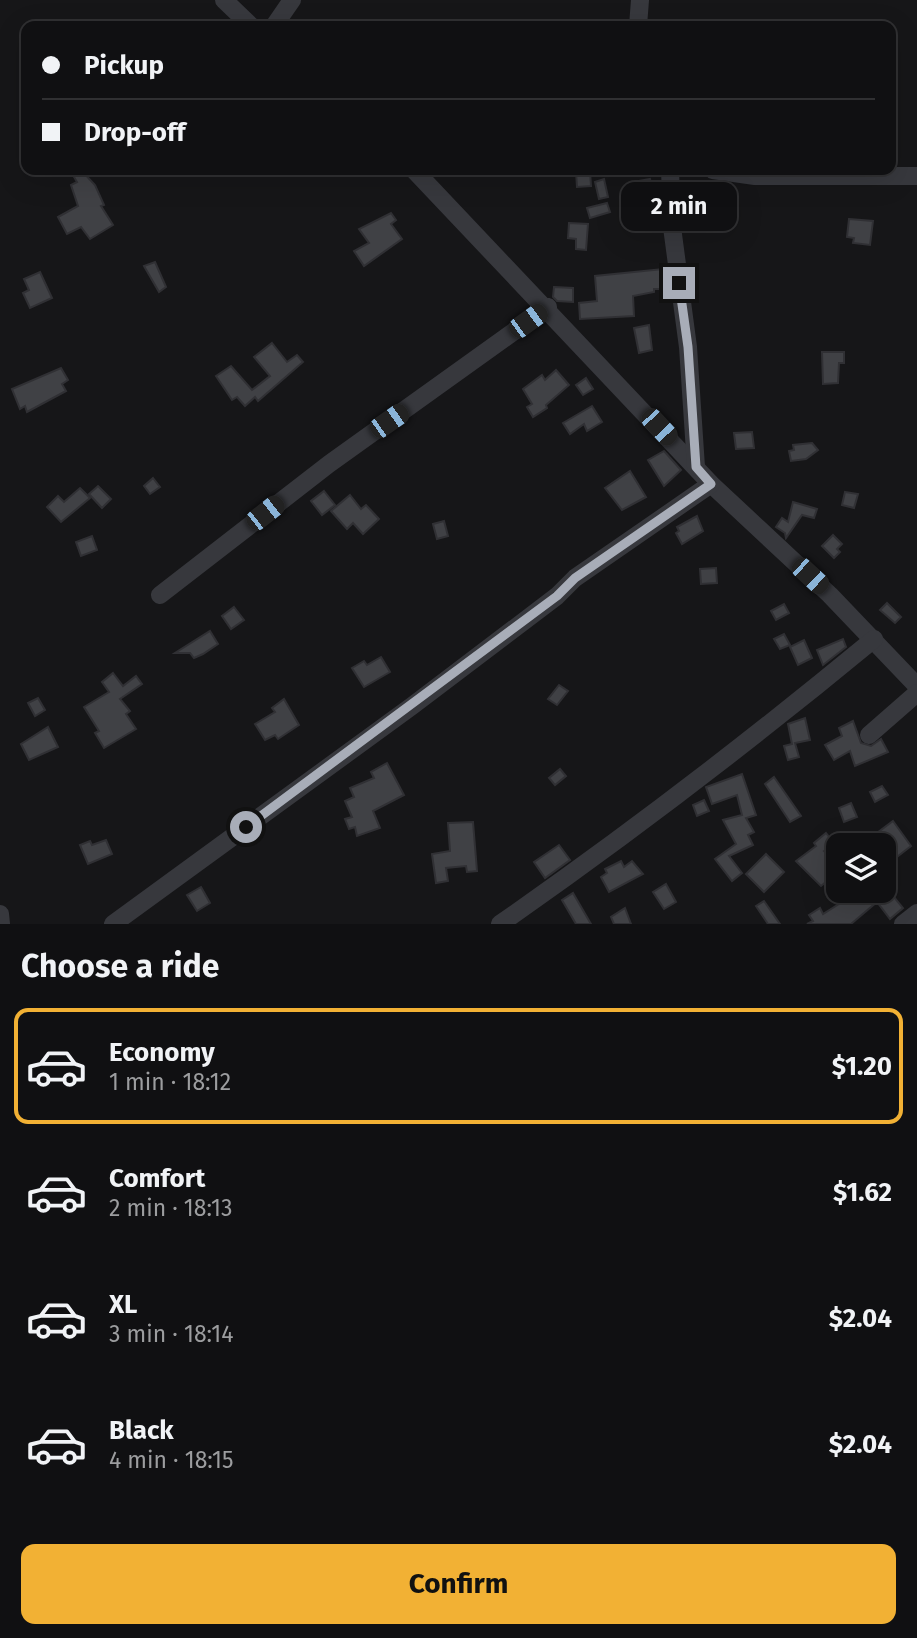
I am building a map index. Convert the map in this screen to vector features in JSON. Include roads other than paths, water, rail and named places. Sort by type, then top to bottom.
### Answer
[{"type":"street","points":[[224,0],[246,21]]},
{"type":"street","points":[[277,21],[292,0]]},
{"type":"street","points":[[638,21],[640,0]]},
{"type":"street","points":[[419,175],[548,307],[711,484],[874,639],[917,686]]},
{"type":"street","points":[[670,175],[672,227],[688,347],[696,467]]},
{"type":"street","points":[[748,175],[917,176]]},
{"type":"street","points":[[160,595],[329,464],[548,307]]},
{"type":"street","points":[[113,924],[412,706],[557,596],[581,573],[711,484]]},
{"type":"street","points":[[500,924],[604,852],[757,735],[874,639]]},
{"type":"street","points":[[869,735],[917,694]]},
{"type":"street","points":[[903,924],[917,913]]},
{"type":"street","points":[[0,914],[1,924]]}]
